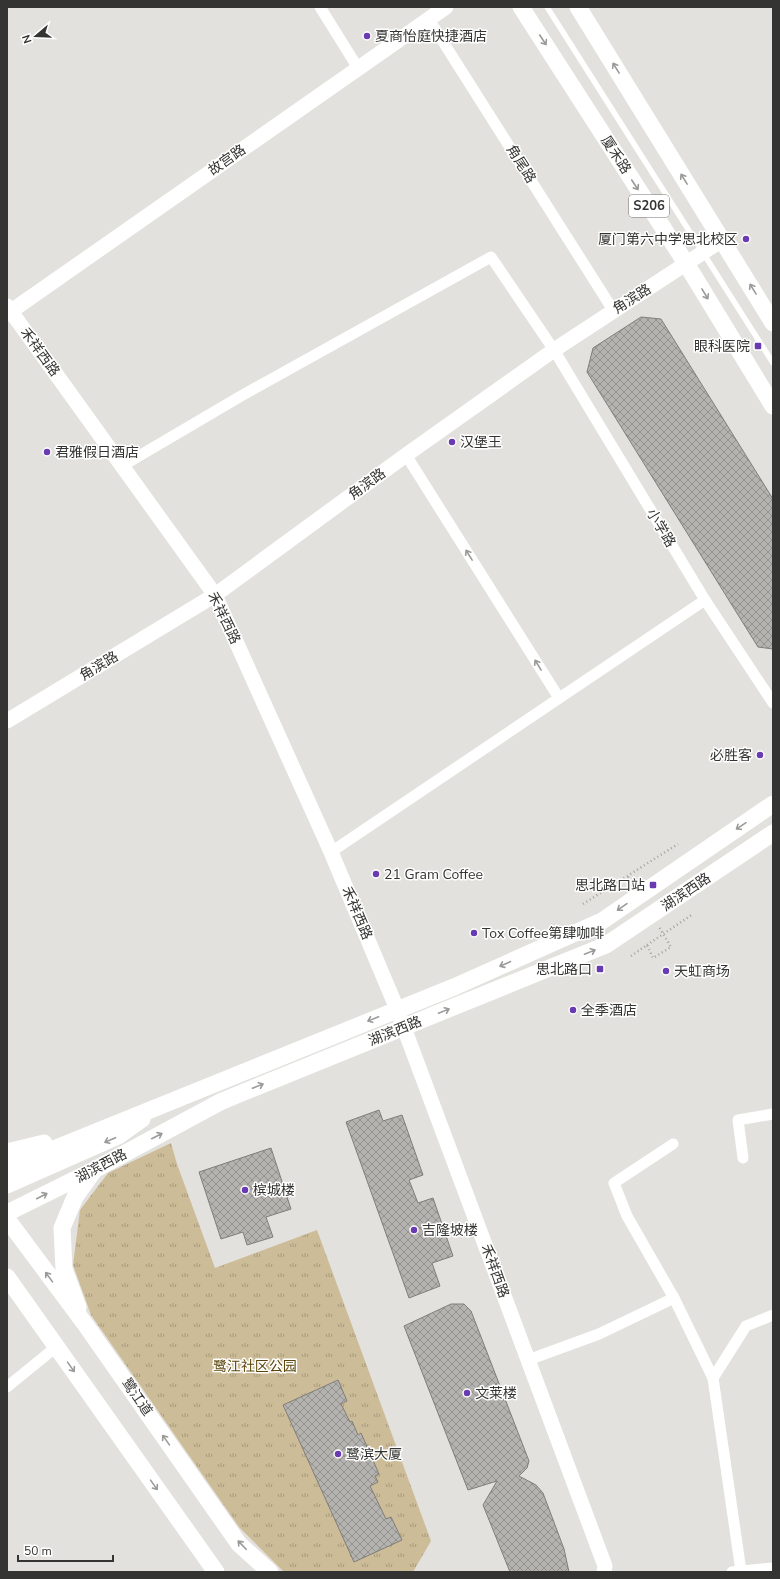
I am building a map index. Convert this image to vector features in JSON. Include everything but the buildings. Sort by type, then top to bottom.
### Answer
[{"type":"main road","name":"厦禾路","points":[[522,7],[687,265],[773,406]]},
{"type":"main road","points":[[578,7],[773,322]]},
{"type":"main road","name":"湖滨西路","points":[[7,1168],[165,1102],[454,987],[602,921],[773,804]]},
{"type":"main road","name":"湖滨西路","points":[[7,1213],[94,1170],[222,1100],[606,945],[773,833]]},
{"type":"main road","points":[[7,1185],[118,1136],[165,1102]]},
{"type":"main road","points":[[7,1152],[95,1131]]},
{"type":"main road","points":[[85,1324],[64,1270],[62,1228],[75,1197],[94,1170]]},
{"type":"main road","name":"鹭江道","points":[[7,1219],[85,1324],[239,1544],[270,1572]]},
{"type":"main road","points":[[7,1277],[216,1572]]},
{"type":"street","points":[[320,7],[358,68]]},
{"type":"street","name":"故宫路","points":[[8,311],[428,18],[446,7]]},
{"type":"street","name":"角尾路","points":[[428,18],[613,310]]},
{"type":"street","name":"角滨路","points":[[7,721],[215,595],[406,455],[554,350],[613,310],[687,265],[722,240]]},
{"type":"street","name":"小学路","points":[[122,466],[241,396],[491,256],[554,350],[705,600],[773,703]]},
{"type":"street","name":"禾祥西路","points":[[8,311],[215,595],[331,852],[397,1009],[605,1566],[604,1572]]},
{"type":"street","points":[[406,455],[559,698]]},
{"type":"street","points":[[331,852],[705,600]]},
{"type":"street","points":[[743,1158],[738,1120],[773,1114]]},
{"type":"street","points":[[673,1144],[614,1183],[627,1216],[674,1298],[713,1378],[736,1572],[773,1568]]},
{"type":"street","points":[[7,1293],[32,1313]]},
{"type":"street","points":[[528,1360],[599,1334],[674,1298]]},
{"type":"street","points":[[713,1378],[746,1326],[773,1315]]},
{"type":"street","points":[[7,1387],[56,1347]]},
{"type":"lane","points":[[547,7],[773,363]]},
{"type":"path","points":[[583,904],[678,844]]},
{"type":"path","points":[[631,956],[693,914]]},
{"type":"path","points":[[647,945],[653,958],[671,947]]},
{"type":"green space","name":"鹭江社区公园","points":[[171,1143],[177,1164],[215,1268],[317,1230],[431,1541],[413,1572],[284,1572],[239,1527],[91,1315],[73,1265],[80,1210],[108,1173]]},
{"type":"place","name":"夏商怡庭快捷酒店","points":[[367,36]]},
{"type":"place","name":"厦门第六中学思北校区","points":[[746,239]]},
{"type":"place","name":"眼科医院","points":[[758,346]]},
{"type":"place","name":"汉堡王","points":[[452,442]]},
{"type":"place","name":"君雅假日酒店","points":[[47,452]]},
{"type":"place","name":"必胜客","points":[[760,755]]},
{"type":"place","name":"21 Gram Coffee","points":[[376,874]]},
{"type":"place","name":"思北路口站","points":[[653,885]]},
{"type":"place","name":"Tox Coffee第肆咖啡","points":[[474,933]]},
{"type":"place","name":"思北路口","points":[[600,969]]},
{"type":"place","name":"天虹商场","points":[[666,971]]},
{"type":"place","name":"全季酒店","points":[[573,1010]]},
{"type":"place","name":"槟城楼","points":[[245,1190]]},
{"type":"place","name":"吉隆坡楼","points":[[414,1230]]},
{"type":"place","name":"文莱楼","points":[[467,1393]]},
{"type":"place","name":"鹭滨大厦","points":[[338,1454]]}]
